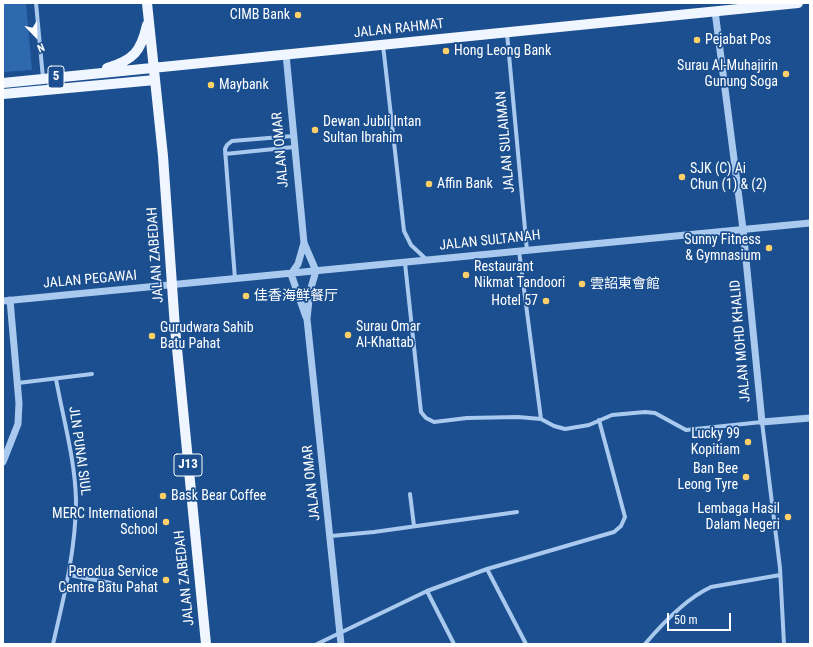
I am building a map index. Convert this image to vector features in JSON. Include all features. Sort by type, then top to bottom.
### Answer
[{"type":"main road","points":[[147,3],[154,68]]},
{"type":"main road","name":"JALAN RAHMAT","points":[[3,83],[383,45],[715,9],[798,3]]},
{"type":"main road","points":[[86,74],[123,63],[134,55],[141,46],[148,16]]},
{"type":"main road","name":"J13","points":[[154,68],[155,80]]},
{"type":"main road","name":"5","points":[[3,94],[155,80]]},
{"type":"main road","name":"JALAN ZABEDAH","points":[[155,80],[178,368],[206,644]]},
{"type":"street","points":[[36,3],[43,78]]},
{"type":"street","name":"JALAN MOHD KHALID","points":[[715,9],[743,229],[762,422],[780,575],[784,644]]},
{"type":"street","name":"JALAN SULAIMAN","points":[[507,32],[527,250]]},
{"type":"street","points":[[383,45],[404,231],[411,246],[427,260]]},
{"type":"street","name":"JALAN OMAR","points":[[286,54],[304,243]]},
{"type":"street","points":[[235,279],[226,154],[227,145],[232,141],[293,136]]},
{"type":"street","points":[[226,154],[294,147]]},
{"type":"street","name":"JALAN SULTANAH","points":[[172,285],[810,223]]},
{"type":"street","points":[[304,243],[316,271]]},
{"type":"street","points":[[291,274],[298,264],[304,243]]},
{"type":"street","points":[[519,251],[541,419]]},
{"type":"street","points":[[405,263],[421,412],[423,416],[434,422],[475,417],[518,417],[541,419],[554,426],[565,429],[589,425],[612,415],[645,412],[655,413],[686,430],[810,418]]},
{"type":"street","name":"JALAN OMAR","points":[[316,271],[310,290],[307,319],[331,536],[341,644]]},
{"type":"street","name":"JALAN OMAR","points":[[291,274],[307,319]]},
{"type":"street","name":"JALAN PEGAWAI","points":[[3,462],[18,424],[19,404],[18,383],[6,301],[172,285]]},
{"type":"street","points":[[18,383],[92,374]]},
{"type":"street","name":"JLN PUNAI SIUL","points":[[53,644],[69,575],[76,499],[72,462],[56,379]]},
{"type":"street","points":[[317,644],[427,590],[487,569],[614,532],[621,526],[624,517],[599,420]]},
{"type":"street","points":[[410,494],[414,526]]},
{"type":"street","points":[[331,536],[374,532],[517,512]]},
{"type":"street","points":[[487,569],[526,644]]},
{"type":"street","points":[[69,575],[111,583]]},
{"type":"street","points":[[645,644],[690,600],[703,591],[711,587],[780,575]]},
{"type":"street","points":[[427,590],[454,644]]},
{"type":"shaded area","points":[[3,3],[26,3],[32,70],[3,72]]},
{"type":"place","name":"CIMB Bank","points":[[298,15]]},
{"type":"place","name":"Pejabat Pos","points":[[697,40]]},
{"type":"place","name":"Hong Leong Bank","points":[[446,51]]},
{"type":"place","name":"Surau Al-Muhajirin Gunung Soga","points":[[786,74]]},
{"type":"place","name":"Maybank","points":[[211,85]]},
{"type":"place","name":"Dewan Jubli Intan Sultan Ibrahim","points":[[315,130]]},
{"type":"place","name":"SJK (C) Ai Chun (1) & (2)","points":[[682,177]]},
{"type":"place","name":"Affin Bank","points":[[429,184]]},
{"type":"place","name":"Sunny Fitness & Gymnasium","points":[[769,248]]},
{"type":"place","name":"Restaurant Nikmat Tandoori","points":[[466,275]]},
{"type":"place","name":"雲詔東會館","points":[[582,284]]},
{"type":"place","name":"佳香海鲜餐厅","points":[[246,296]]},
{"type":"place","name":"Hotel 57","points":[[546,301]]},
{"type":"place","name":"Surau Omar Al-Khattab","points":[[348,335]]},
{"type":"place","name":"Gurudwara Sahib Batu Pahat","points":[[152,336]]},
{"type":"place","name":"Lucky 99 Kopitiam","points":[[748,442]]},
{"type":"place","name":"Ban Bee Leong Tyre","points":[[746,477]]},
{"type":"place","name":"Bask Bear Coffee","points":[[163,496]]},
{"type":"place","name":"Lembaga Hasil Dalam Negeri","points":[[788,517]]},
{"type":"place","name":"MERC International School","points":[[166,522]]},
{"type":"place","name":"Perodua Service Centre Batu Pahat","points":[[166,580]]}]
